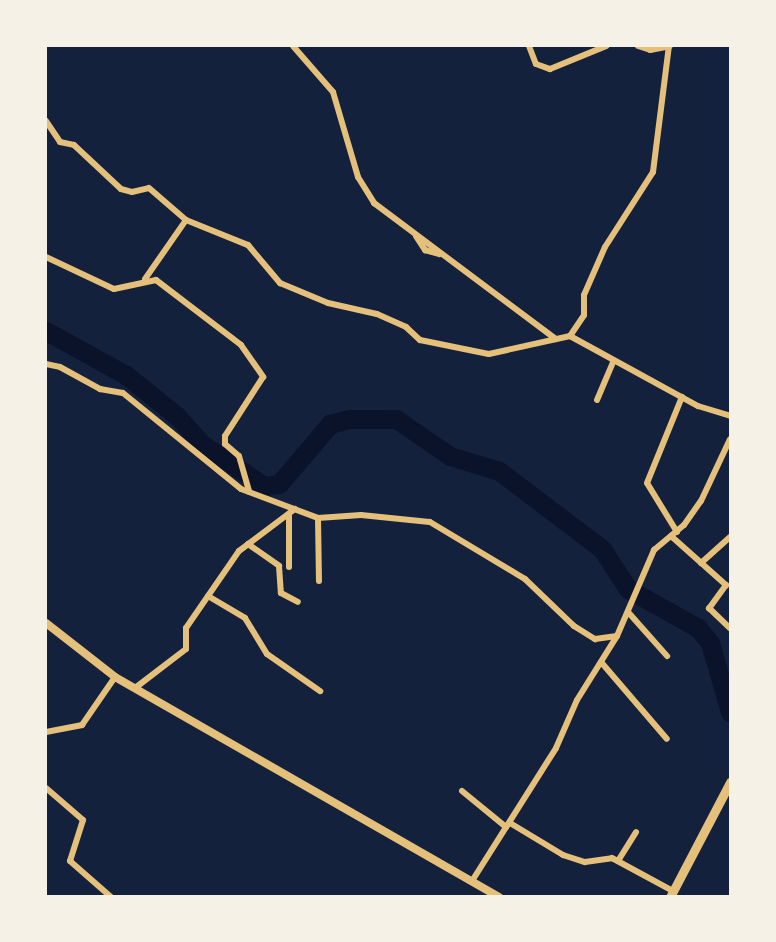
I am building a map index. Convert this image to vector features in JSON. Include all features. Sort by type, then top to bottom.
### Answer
[{"type":"main road","points":[[672,894],[730,782]]},
{"type":"street","points":[[293,46],[332,92],[358,177],[374,203],[556,339]]},
{"type":"street","points":[[530,46],[536,64],[550,69],[606,46]]},
{"type":"street","points":[[570,336],[584,315],[584,295],[605,247],[652,175],[670,46],[650,50],[638,46]]},
{"type":"street","points":[[46,121],[60,142],[74,145],[121,189],[132,192],[149,188],[186,220],[248,245],[280,283],[328,303],[377,314],[406,327],[420,340],[489,354],[570,336],[682,397],[730,416]]},
{"type":"street","points":[[145,279],[186,220]]},
{"type":"street","points":[[46,257],[114,289],[145,279],[156,279],[225,329],[263,377],[225,436],[225,444],[239,457],[249,492]]},
{"type":"street","points":[[597,400],[614,360]]},
{"type":"street","points":[[46,364],[100,389],[123,393],[206,465],[249,492],[318,518],[361,515],[430,522],[525,579],[574,626],[594,639],[617,636]]},
{"type":"street","points":[[682,397],[647,483],[674,534],[701,564],[726,585],[709,608],[730,628]]},
{"type":"street","points":[[472,881],[508,825],[617,636],[654,550],[674,534],[701,501],[722,462],[730,439]]},
{"type":"street","points":[[722,462],[730,468]]},
{"type":"street","points":[[135,688],[186,649],[186,628],[248,544],[295,509]]},
{"type":"street","points":[[289,514],[289,567]]},
{"type":"street","points":[[318,518],[318,581]]},
{"type":"street","points":[[701,564],[730,537]]},
{"type":"street","points":[[248,544],[279,566],[281,593],[298,602]]},
{"type":"street","points":[[208,596],[245,618],[267,654],[320,691]]},
{"type":"street","points":[[628,612],[667,656]]},
{"type":"street","points":[[46,623],[115,677],[499,897]]},
{"type":"street","points":[[601,663],[667,738]]},
{"type":"street","points":[[46,732],[82,725],[115,677]]},
{"type":"street","points":[[46,788],[83,820],[70,862],[111,896]]},
{"type":"street","points":[[462,791],[508,825],[563,855],[586,862],[600,857],[618,861],[672,894]]},
{"type":"street","points":[[618,861],[636,832]]},
{"type":"street","points":[[105,897],[111,896]]},
{"type":"waterway","points":[[46,331],[126,375],[177,416],[202,444],[264,486],[279,484],[330,424],[349,419],[396,419],[450,456],[499,471],[602,549],[628,589],[698,628],[710,643],[730,712]]}]
